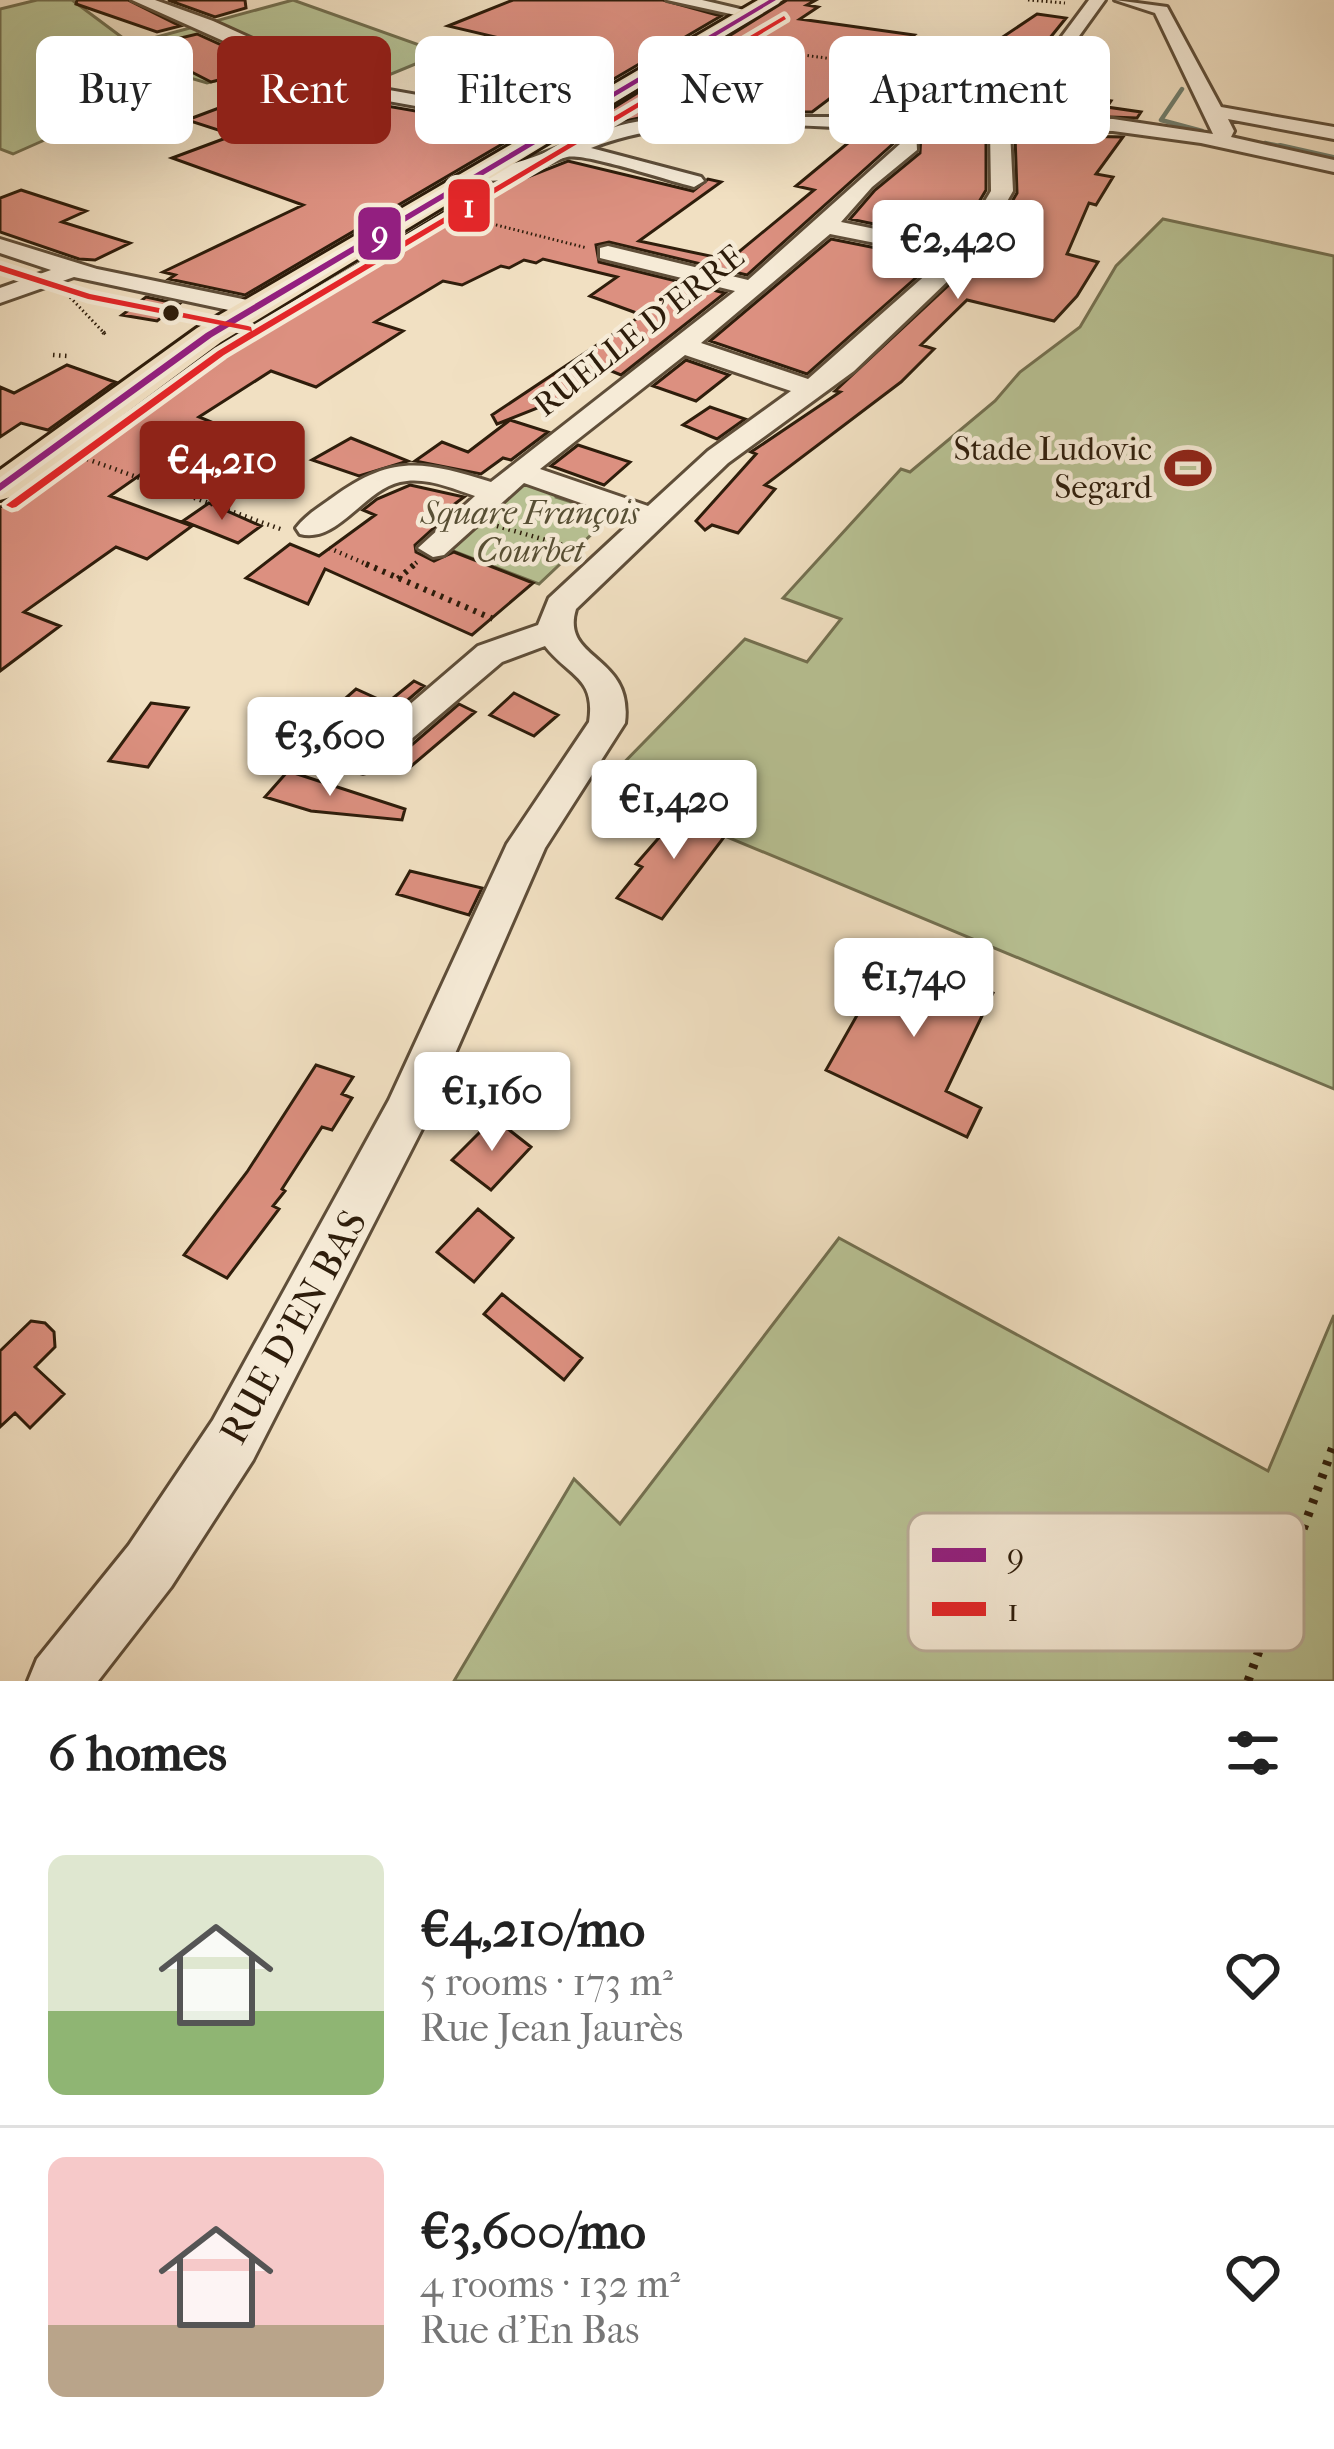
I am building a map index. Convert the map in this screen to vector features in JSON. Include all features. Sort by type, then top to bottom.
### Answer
[{"type":"main road","points":[[614,104],[773,0]]},
{"type":"main road","points":[[0,488],[183,352],[252,308],[481,174],[548,144]]},
{"type":"street","points":[[147,3],[174,0]]},
{"type":"street","points":[[675,0],[749,14]]},
{"type":"street","points":[[1123,0],[1161,10],[1225,134],[1219,141]]},
{"type":"street","points":[[147,3],[351,90],[415,104]]},
{"type":"street","points":[[1070,36],[1095,3]]},
{"type":"street","points":[[1213,111],[1334,133]]},
{"type":"street","points":[[1110,125],[1219,141],[1334,166]]},
{"type":"street","points":[[585,144],[694,181]]},
{"type":"street","name":"RUELLE D'ERRE","points":[[433,548],[826,226],[910,144]]},
{"type":"street","points":[[363,760],[490,654],[554,631],[561,605],[718,457],[813,390],[963,254],[1002,191],[1000,144]]},
{"type":"street","points":[[826,226],[963,254]]},
{"type":"street","points":[[0,247],[61,273],[252,308]]},
{"type":"street","points":[[608,253],[752,288]]},
{"type":"street","points":[[0,296],[61,273]]},
{"type":"street","points":[[684,346],[813,390]]},
{"type":"street","points":[[311,528],[382,475],[401,470],[508,483],[653,518]]},
{"type":"street","name":"RUE D'EN BAS","points":[[59,1681],[150,1566],[233,1440],[406,1114],[527,844],[607,723],[611,700],[605,682],[561,646],[554,631]]},
{"type":"path","points":[[1028,0],[1095,3]]},
{"type":"path","points":[[427,207],[608,253]]},
{"type":"path","points":[[61,273],[106,335]]},
{"type":"path","points":[[53,355],[67,356]]},
{"type":"path","points":[[470,518],[609,558]]},
{"type":"path","points":[[1304,1527],[1334,1444]]},
{"type":"path","points":[[1248,1681],[1259,1651]]},
{"type":"green space","points":[[37,0],[72,0],[120,36],[36,36],[36,144],[13,154],[0,149],[0,9]]},
{"type":"green space","points":[[293,0],[415,43],[415,64],[391,74],[391,36],[217,36],[217,81],[193,79],[193,36],[160,36]]},
{"type":"green space","points":[[1163,219],[1334,256],[1334,1089],[602,785],[745,639],[807,662],[841,619],[783,598],[901,469],[910,472],[995,401],[1020,372],[1080,327],[1116,266]]},
{"type":"green space","name":"Square François Courbet","points":[[533,483],[555,490],[556,497],[612,515],[539,584],[448,549],[517,486]]},
{"type":"green space","points":[[839,1238],[1268,1471],[1334,1315],[1334,1681],[454,1681],[574,1479],[620,1524]]},
{"type":"building","points":[[77,0],[128,0],[180,26],[157,32],[76,4]]},
{"type":"building","points":[[168,0],[245,0],[246,8],[215,17]]},
{"type":"building","points":[[513,0],[663,0],[721,16],[687,36],[638,36],[638,65],[614,79],[614,36],[491,36],[448,26]]},
{"type":"building","points":[[787,0],[816,0],[807,5],[818,7],[800,19],[914,35],[829,36],[829,99],[812,112],[805,112],[805,36],[729,36]]},
{"type":"building","points":[[1037,14],[1066,18],[1051,36],[1004,36]]},
{"type":"building","points":[[197,34],[217,43],[217,80],[193,73],[193,36],[189,36]]},
{"type":"building","points":[[638,93],[638,118],[614,123],[614,107]]},
{"type":"building","points":[[391,107],[415,111],[415,144],[502,144],[245,295],[169,279],[175,275],[163,272],[303,205],[172,158],[217,141],[391,144]]},
{"type":"building","points":[[1110,107],[1141,112],[1137,118],[1110,117]]},
{"type":"building","points":[[217,109],[217,130],[193,122],[193,118]]},
{"type":"building","points":[[1110,137],[1123,137],[1096,174],[1113,177],[1096,205],[1089,203],[1067,254],[1098,262],[1054,321],[967,300],[921,345],[934,349],[901,382],[765,485],[775,489],[738,533],[712,525],[705,530],[696,521],[756,454],[751,452],[840,392],[835,391],[982,254],[1017,193],[1015,144],[1110,144]]},
{"type":"building","points":[[847,144],[893,144],[747,275],[609,242],[596,245],[599,262],[725,293],[621,375],[609,370],[583,390],[497,424],[492,415],[642,315],[590,296],[617,277],[543,259],[501,266],[462,285],[443,281],[375,322],[403,331],[316,387],[271,371],[199,417],[214,423],[110,496],[192,526],[147,559],[116,547],[24,612],[60,626],[0,671],[0,507],[17,500],[224,346],[488,185],[520,180],[568,161],[693,191],[708,179],[721,182],[639,241],[729,260],[814,190],[796,186]]},
{"type":"building","points":[[920,144],[986,144],[986,190],[956,241],[850,219],[875,190],[920,153]]},
{"type":"building","points":[[21,190],[86,211],[62,222],[130,243],[95,260],[79,259],[0,232],[0,198]]},
{"type":"building","points":[[831,239],[936,260],[807,374],[710,341]]},
{"type":"building","points":[[146,297],[179,304],[157,321],[122,315]]},
{"type":"building","points":[[686,360],[729,375],[696,401],[653,386]]},
{"type":"building","points":[[67,365],[115,382],[48,430],[21,423],[0,437],[0,387],[14,393]]},
{"type":"building","points":[[710,407],[745,419],[717,439],[683,425]]},
{"type":"building","points":[[510,420],[548,432],[511,460],[503,458],[481,474],[415,461],[442,442],[468,452]]},
{"type":"building","points":[[351,438],[408,461],[359,476],[312,460]]},
{"type":"building","points":[[578,445],[630,462],[604,485],[551,466]]},
{"type":"building","points":[[410,485],[464,497],[432,521],[438,524],[415,545],[416,552],[434,561],[454,552],[533,583],[472,635],[325,569],[308,604],[246,578],[290,544],[319,556],[375,515],[363,510],[377,499]]},
{"type":"building","points":[[209,503],[261,526],[238,543],[183,521]]},
{"type":"building","points":[[414,681],[424,686],[357,744],[315,725],[356,689],[387,703]]},
{"type":"building","points":[[514,693],[558,715],[534,736],[490,715]]},
{"type":"building","points":[[151,703],[188,708],[148,767],[109,761]]},
{"type":"building","points":[[459,704],[475,712],[409,768],[393,761]]},
{"type":"building","points":[[288,771],[405,809],[402,820],[311,811],[265,797]]},
{"type":"building","points":[[683,810],[698,816],[702,811],[734,824],[662,919],[617,898],[642,867],[636,864]]},
{"type":"building","points":[[410,871],[482,888],[469,915],[397,894]]},
{"type":"building","points":[[894,950],[993,993],[946,1091],[981,1108],[967,1137],[826,1070]]},
{"type":"building","points":[[316,1065],[353,1077],[342,1094],[352,1098],[332,1130],[322,1127],[273,1206],[279,1209],[227,1278],[184,1255],[247,1172]]},
{"type":"building","points":[[494,1118],[531,1147],[491,1190],[452,1160]]},
{"type":"building","points":[[478,1209],[513,1238],[474,1282],[437,1252]]},
{"type":"building","points":[[502,1294],[582,1358],[564,1380],[484,1314]]},
{"type":"building","points":[[31,1321],[45,1323],[54,1332],[55,1347],[35,1367],[64,1394],[30,1428],[15,1413],[0,1427],[0,1351]]},
{"type":"waterway","points":[[1182,89],[1161,120],[1202,131]]},
{"type":"waterway","points":[[1265,143],[1287,148]]},
{"type":"waterway","points":[[1280,146],[1287,148]]},
{"type":"waterway","points":[[1287,148],[1294,149]]},
{"type":"waterway","points":[[1287,148],[1334,158]]},
{"type":"transit line","name":"9","points":[[0,488],[209,335],[773,0]]},
{"type":"transit line","name":"1","points":[[12,505],[221,353],[784,18]]},
{"type":"transit line","name":"1","points":[[0,268],[88,296],[248,329]]},
{"type":"place","name":"Stade Ludovic Segard","points":[[1188,468]]}]
